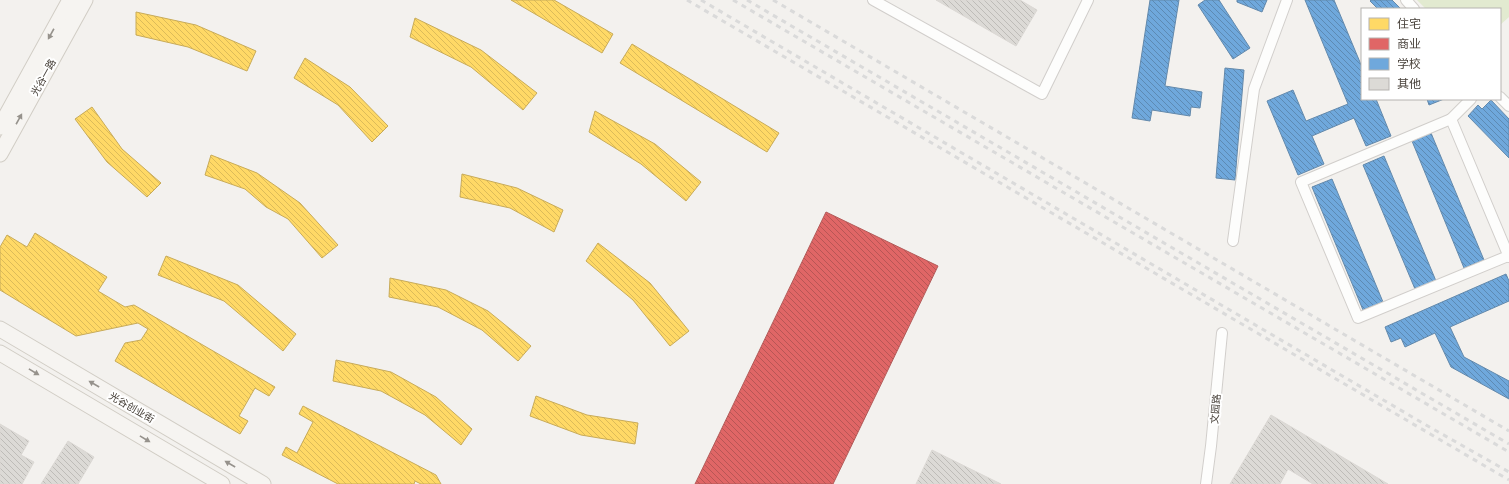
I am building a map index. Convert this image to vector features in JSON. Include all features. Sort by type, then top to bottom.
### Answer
[{"type":"main road","name":"光谷一路","points":[[0,127],[70,0]]},
{"type":"main road","name":"光谷一路","points":[[0,154],[85,0]]},
{"type":"main road","name":"光谷创业街","points":[[0,329],[263,484]]},
{"type":"main road","name":"光谷创业街","points":[[0,353],[222,484]]},
{"type":"street","points":[[873,0],[1042,94],[1088,0]]},
{"type":"street","points":[[1233,241],[1254,89],[1287,0]]},
{"type":"street","points":[[1406,0],[1413,8]]},
{"type":"street","points":[[1501,98],[1509,106]]},
{"type":"street","points":[[1451,119],[1509,256],[1358,318],[1301,182],[1451,119],[1470,100]]},
{"type":"street","name":"文园路","points":[[1206,484],[1222,333]]},
{"type":"green space","points":[[1417,0],[1509,0],[1509,17],[1501,24],[1501,8],[1425,8]]},
{"type":"building: 住宅","points":[[511,0],[554,0],[613,34],[602,53]]},
{"type":"building: 住宅","points":[[136,12],[196,25],[256,51],[247,71],[188,47],[136,35]]},
{"type":"building: 住宅","points":[[415,18],[481,50],[537,93],[523,110],[471,67],[410,37]]},
{"type":"building: 住宅","points":[[632,44],[779,133],[767,152],[620,63]]},
{"type":"building: 住宅","points":[[305,58],[350,87],[388,126],[372,142],[338,105],[294,78]]},
{"type":"building: 住宅","points":[[92,107],[122,149],[161,183],[147,197],[107,162],[75,119]]},
{"type":"building: 住宅","points":[[595,111],[655,144],[701,182],[686,201],[641,164],[589,132]]},
{"type":"building: 住宅","points":[[211,155],[257,173],[300,203],[338,245],[322,258],[288,219],[266,207],[245,189],[205,175]]},
{"type":"building: 住宅","points":[[462,174],[517,188],[563,210],[554,232],[510,208],[460,197]]},
{"type":"building: 住宅","points":[[35,233],[107,277],[98,291],[125,307],[134,305],[275,387],[269,396],[255,388],[239,416],[248,421],[240,434],[115,361],[125,343],[141,340],[148,329],[138,323],[76,336],[0,290],[0,247],[7,235],[27,247]]},
{"type":"building: 住宅","points":[[598,243],[650,283],[689,331],[670,346],[633,300],[586,261]]},
{"type":"building: 住宅","points":[[166,256],[238,285],[296,334],[283,351],[224,301],[158,275]]},
{"type":"building: 住宅","points":[[390,278],[446,290],[488,311],[531,346],[518,361],[482,330],[438,307],[389,297]]},
{"type":"building: 住宅","points":[[336,360],[391,372],[436,397],[472,429],[461,445],[425,415],[381,391],[333,381]]},
{"type":"building: 住宅","points":[[536,396],[587,415],[638,423],[635,444],[581,435],[530,416]]},
{"type":"building: 住宅","points":[[303,406],[436,475],[441,484],[421,484],[415,481],[414,484],[338,484],[282,455],[286,447],[297,453],[313,422],[299,414]]},
{"type":"building: 商业","points":[[826,212],[938,266],[833,484],[695,484]]},
{"type":"building: 学校","points":[[1150,0],[1179,0],[1165,86],[1202,92],[1200,108],[1191,107],[1190,116],[1152,110],[1150,121],[1132,118]]},
{"type":"building: 学校","points":[[1205,0],[1219,0],[1250,48],[1233,59],[1198,5]]},
{"type":"building: 学校","points":[[1237,0],[1267,0],[1262,12],[1237,2]]},
{"type":"building: 学校","points":[[1305,0],[1334,0],[1361,65],[1361,100],[1376,100],[1391,136],[1366,146],[1354,118],[1312,136],[1324,164],[1298,175],[1267,101],[1293,90],[1306,121],[1348,104]]},
{"type":"building: 学校","points":[[1392,0],[1400,8],[1377,8],[1370,1]]},
{"type":"building: 学校","points":[[1225,68],[1244,70],[1235,180],[1216,178]]},
{"type":"building: 学校","points":[[1427,100],[1442,100],[1429,105]]},
{"type":"building: 学校","points":[[1491,100],[1509,119],[1509,158],[1468,116],[1478,105],[1482,109]]},
{"type":"building: 学校","points":[[1431,133],[1484,260],[1464,268],[1412,141]]},
{"type":"building: 学校","points":[[1384,156],[1436,281],[1415,289],[1363,165]]},
{"type":"building: 学校","points":[[1332,179],[1383,302],[1363,310],[1312,187]]},
{"type":"building: 学校","points":[[1506,274],[1509,281],[1509,301],[1450,327],[1464,357],[1509,381],[1509,399],[1451,367],[1435,333],[1405,347],[1401,338],[1391,342],[1385,327]]},
{"type":"building: 其他","points":[[936,0],[1020,0],[1037,10],[1016,46]]},
{"type":"building: 其他","points":[[1271,415],[1388,484],[1313,484],[1288,469],[1280,484],[1230,484]]},
{"type":"building: 其他","points":[[0,424],[29,441],[21,455],[34,462],[22,484],[0,484]]},
{"type":"building: 其他","points":[[68,441],[94,457],[78,484],[41,484]]},
{"type":"building: 其他","points":[[932,450],[1001,484],[916,484]]},
{"type":"railway","points":[[687,0],[1509,480]]},
{"type":"railway","points":[[701,0],[1426,425],[1509,472]]},
{"type":"railway","points":[[733,0],[1509,452]]},
{"type":"railway","points":[[747,0],[1509,444]]},
{"type":"railway","points":[[773,0],[1509,431]]}]
